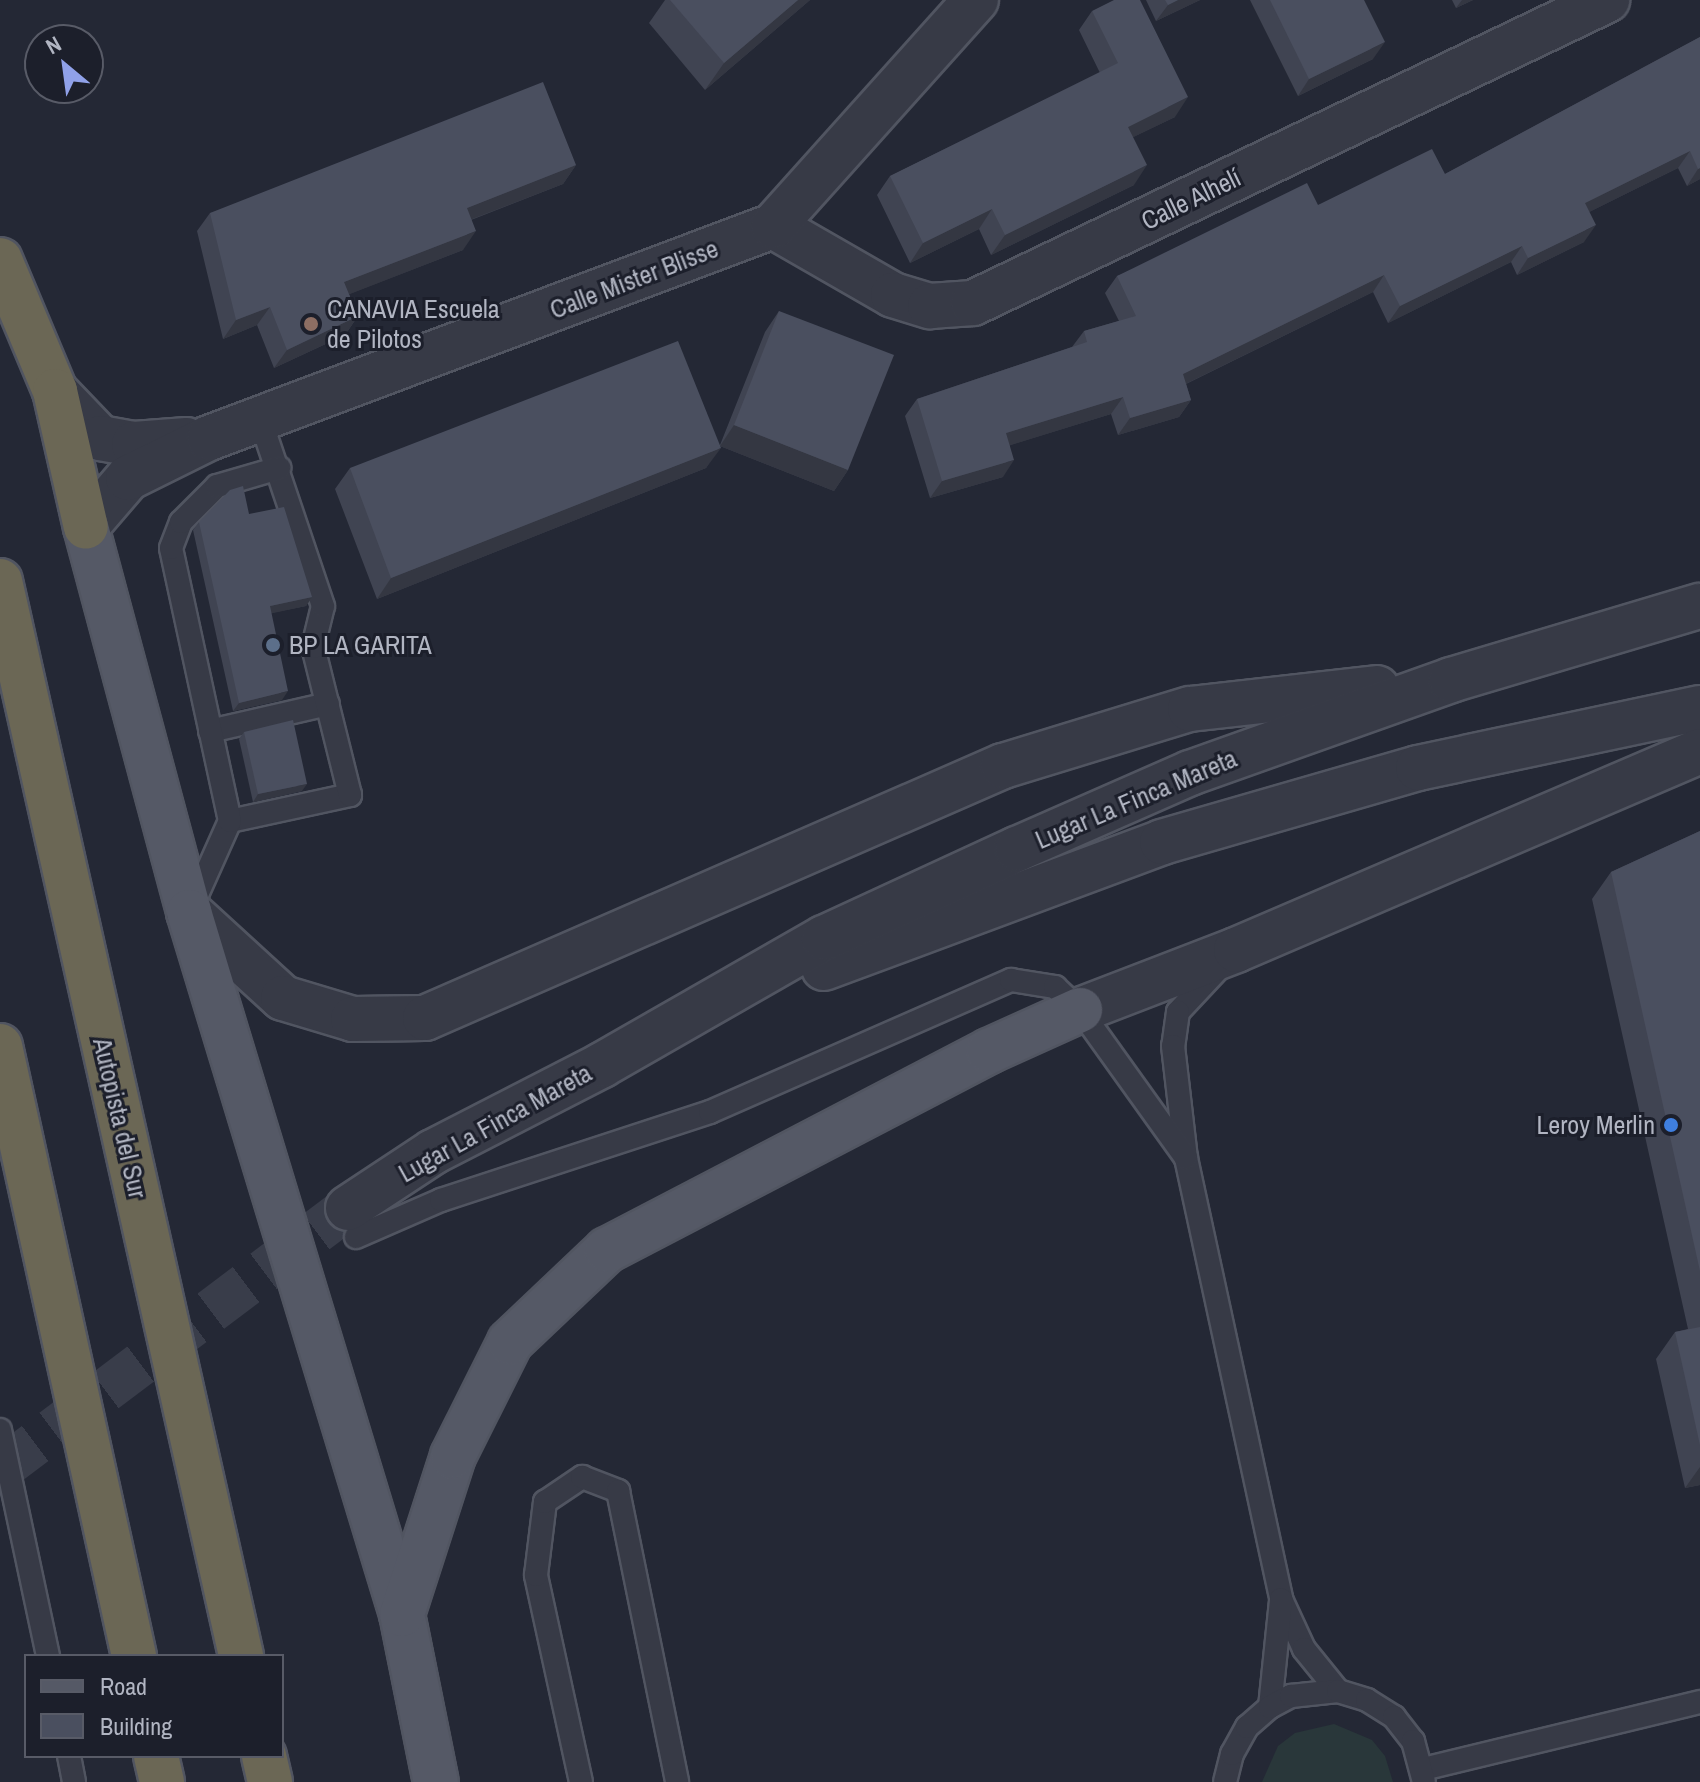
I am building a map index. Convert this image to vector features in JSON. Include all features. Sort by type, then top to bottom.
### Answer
[{"type":"highway","points":[[0,260],[55,391],[86,527]]},
{"type":"highway","name":"Autopista del Sur","points":[[0,581],[241,1654]]},
{"type":"highway","points":[[0,1046],[134,1654]]},
{"type":"highway","points":[[156,1758],[161,1782]]},
{"type":"highway","points":[[264,1758],[270,1782]]},
{"type":"main road","points":[[86,527],[189,912],[402,1614],[436,1782]]},
{"type":"main road","points":[[402,1614],[453,1456],[510,1342],[607,1250],[989,1051],[1080,1010]]},
{"type":"street","name":"Calle Mister Blisse","points":[[86,527],[128,478],[209,438],[773,226],[976,0]]},
{"type":"street","name":"Calle Alhelí","points":[[773,226],[893,295],[930,306],[973,303],[1607,0]]},
{"type":"street","name":"Calle Mister Blisse","points":[[55,391],[100,438],[134,444],[209,438]]},
{"type":"street","name":"Lugar La Finca Mareta","points":[[352,1222],[433,1152],[602,1065],[824,938],[1017,849],[1190,773],[1451,680],[1700,606]]},
{"type":"street","points":[[189,912],[283,998],[353,1019],[425,1018],[562,963],[866,822],[1003,766],[1190,709],[1451,680]]},
{"type":"street","name":"Lugar La Finca Mareta","points":[[602,1065],[851,956],[1162,842],[1418,768],[1700,708]]},
{"type":"street","points":[[1080,1010],[1236,950],[1700,751]]},
{"type":"lane","points":[[230,821],[350,795],[313,647],[323,606],[260,419]]},
{"type":"lane","points":[[189,912],[230,821],[171,548],[181,522],[217,486],[279,468]]},
{"type":"lane","points":[[210,731],[328,704]]},
{"type":"lane","points":[[1236,950],[1178,1012],[1173,1046],[1186,1158],[1281,1599],[1304,1649],[1338,1691]]},
{"type":"lane","points":[[352,1222],[441,1200],[710,1112],[1011,980],[1055,987],[1080,1010],[1186,1158]]},
{"type":"lane","points":[[0,1430],[48,1654]]},
{"type":"lane","points":[[581,1782],[536,1575],[545,1502],[582,1477],[618,1491],[677,1782]]},
{"type":"lane","points":[[1270,1707],[1281,1599]]},
{"type":"lane","points":[[1225,1782],[1239,1740],[1270,1707],[1291,1696],[1338,1691],[1367,1700],[1394,1717],[1413,1741],[1424,1776],[1700,1702]]},
{"type":"lane","points":[[69,1758],[74,1782]]},
{"type":"shaded area","points":[[1334,1724],[1372,1740],[1385,1756],[1393,1782],[1262,1782],[1278,1746],[1295,1733]]},
{"type":"building","points":[[670,0],[798,0],[724,63]]},
{"type":"building","points":[[1114,0],[1140,0],[1188,97],[1128,127],[1147,165],[1005,235],[992,209],[923,243],[890,176],[1118,63],[1092,11]]},
{"type":"building","points":[[1270,0],[1364,0],[1385,42],[1309,79]]},
{"type":"building","points":[[1700,37],[1700,168],[1690,151],[1585,203],[1596,225],[1528,258],[1522,246],[1400,306],[1384,275],[1183,374],[1191,400],[1130,418],[1123,397],[1006,433],[1014,460],[942,481],[917,399],[1087,342],[1084,331],[1136,316],[1117,276],[1307,183],[1318,205],[1432,149],[1445,174]]},
{"type":"building","points":[[543,82],[576,165],[467,208],[476,231],[344,282],[358,316],[287,350],[270,307],[236,320],[210,213]]},
{"type":"building","points":[[779,311],[894,355],[848,470],[734,425]]},
{"type":"building","points":[[678,341],[721,448],[391,578],[350,468]]},
{"type":"building","points":[[243,486],[249,514],[284,507],[312,597],[270,606],[288,691],[239,703],[199,522],[230,490]]},
{"type":"building","points":[[293,720],[307,784],[258,794],[244,732]]},
{"type":"building","points":[[1700,831],[1700,1271],[1611,872]]},
{"type":"building","points":[[1700,1327],[1700,1445],[1675,1332]]},
{"type":"tunnel","points":[[0,1470],[348,1208]]},
{"type":"place","name":"CANAVIA Escuela de Pilotos","points":[[311,324]]},
{"type":"place","name":"BP LA GARITA","points":[[273,645]]},
{"type":"place","name":"Leroy Merlin","points":[[1671,1125]]}]
